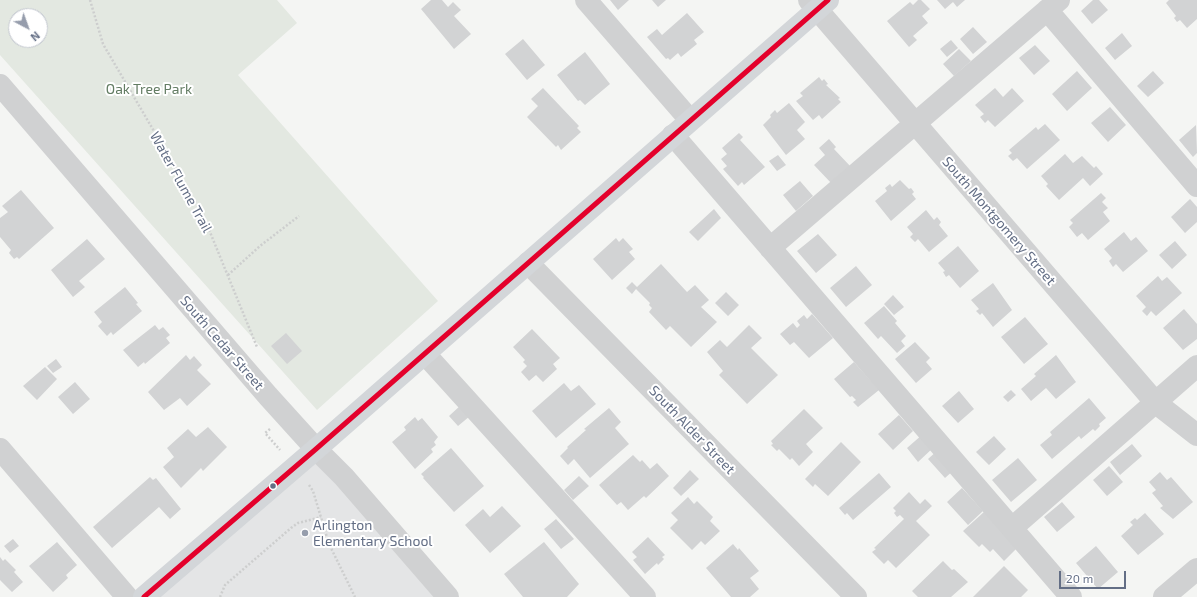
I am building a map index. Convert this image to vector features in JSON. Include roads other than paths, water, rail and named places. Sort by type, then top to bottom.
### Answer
[{"type":"main road","points":[[144,597],[426,354],[690,120],[818,3]]},
{"type":"street","points":[[586,0],[690,120]]},
{"type":"street","name":"South Montgomery Street","points":[[818,3],[915,124],[1156,403],[1197,435]]},
{"type":"street","points":[[770,248],[1053,5],[1197,186]]},
{"type":"street","name":"South Cedar Street","points":[[0,85],[268,396],[316,449],[344,477],[448,597]]},
{"type":"street","points":[[672,135],[1071,597]]},
{"type":"street","name":"South Alder Street","points":[[528,263],[856,597]]},
{"type":"street","points":[[426,354],[645,597]]},
{"type":"street","points":[[1012,528],[1197,366]]},
{"type":"street","points":[[0,449],[127,597]]},
{"type":"street","points":[[1164,597],[1197,569]]},
{"type":"place","name":"Arlington Elementary School","points":[[305,533]]},
{"type":"park label","name":"Oak Tree Park","points":[[149,89]]}]
